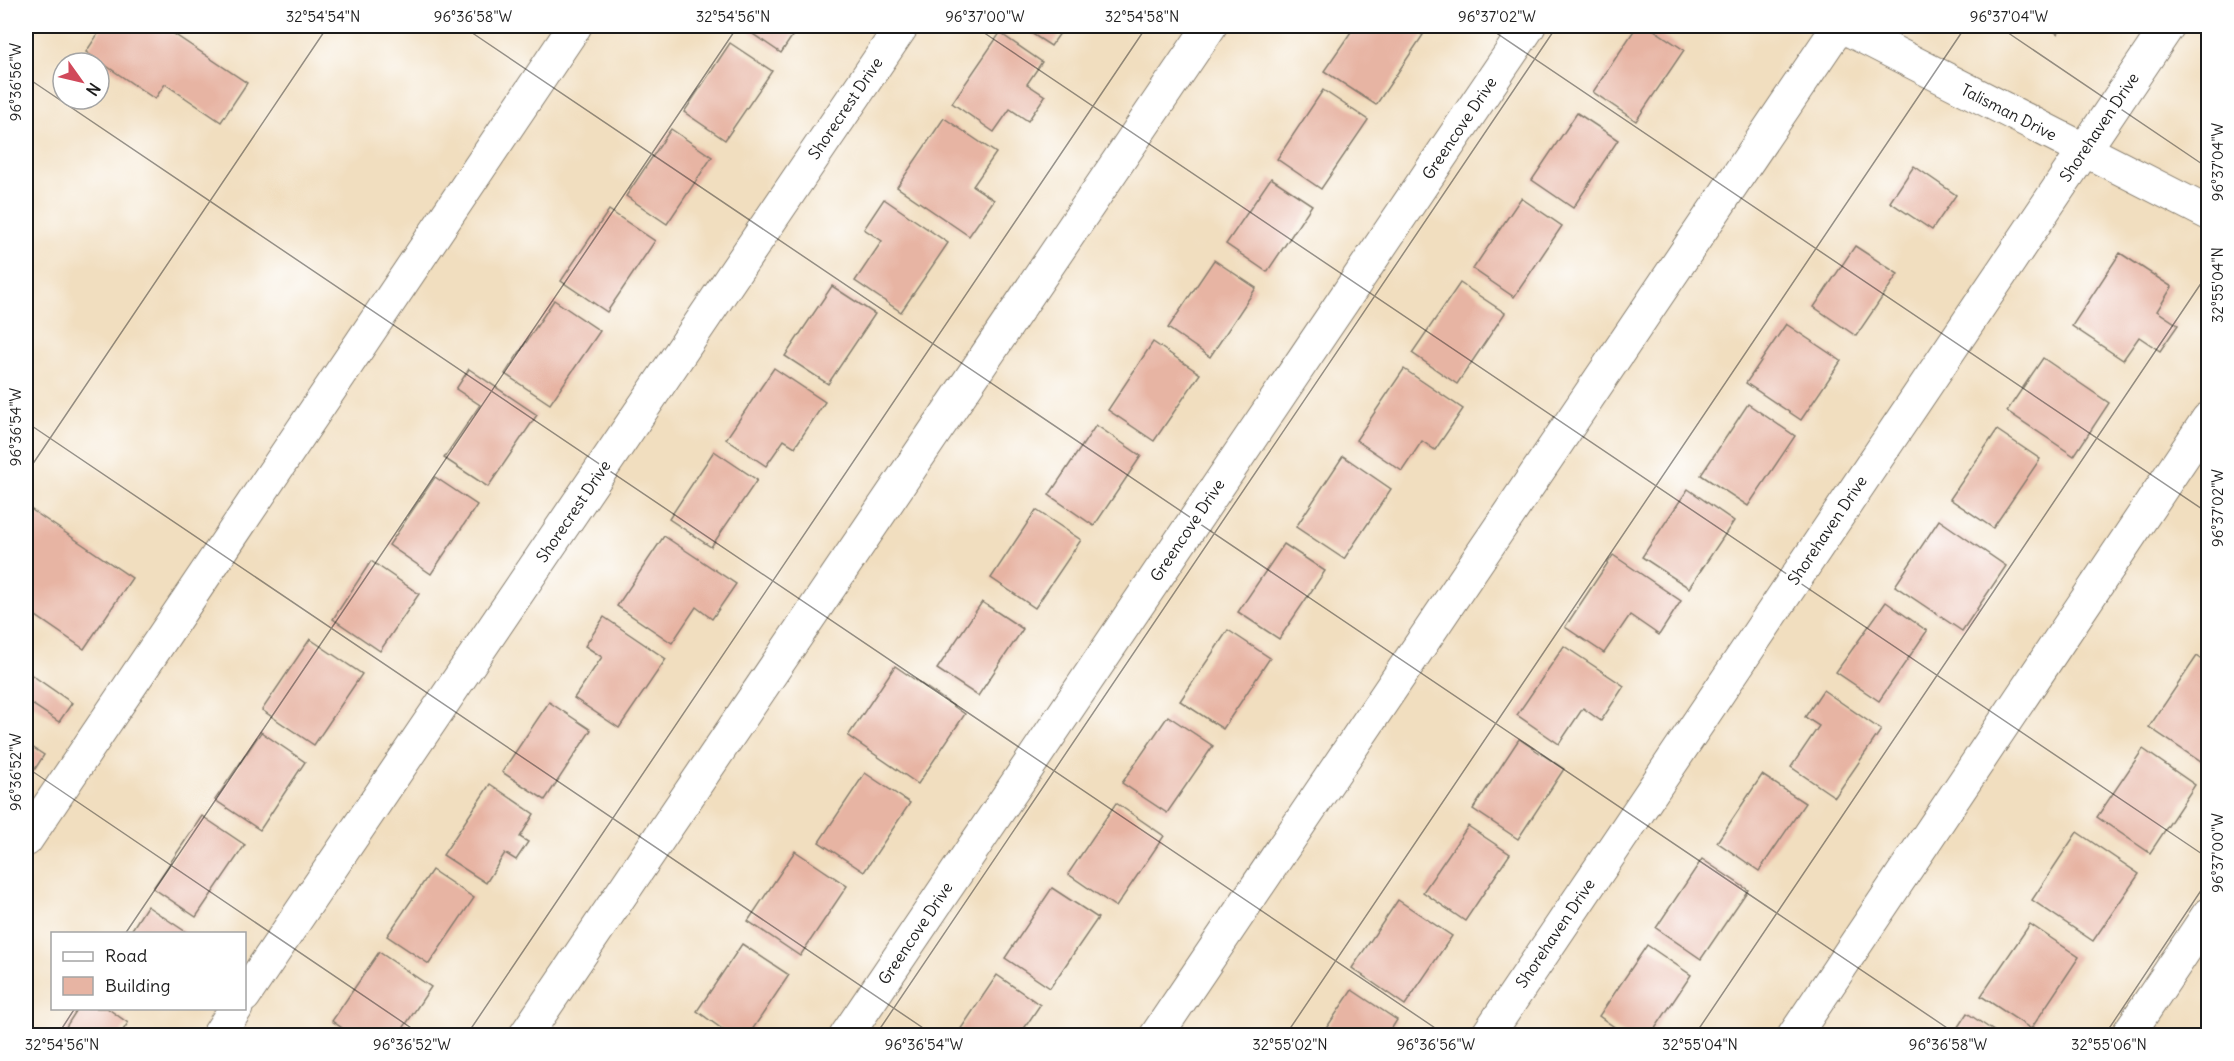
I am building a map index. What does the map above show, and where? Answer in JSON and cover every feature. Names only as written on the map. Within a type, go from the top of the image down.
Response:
[{"type":"street","points":[[26,840],[575,26]]},
{"type":"street","name":"Shorecrest Drive","points":[[246,993],[902,26]]},
{"type":"street","points":[[525,1035],[1210,26]]},
{"type":"street","name":"Greencove Drive","points":[[846,1035],[1529,26]]},
{"type":"street","points":[[1156,1035],[1840,26]]},
{"type":"street","name":"Talisman Drive","points":[[1840,26],[2208,213]]},
{"type":"street","name":"Shorehaven Drive","points":[[1487,1035],[2168,26]]},
{"type":"street","points":[[1794,1035],[2208,419]]},
{"type":"street","points":[[2127,1035],[2208,915]]},
{"type":"street","points":[[218,1035],[235,1010]]},
{"type":"building","points":[[103,26],[162,26],[247,83],[221,122],[165,84],[155,99],[111,69],[111,51],[87,51]]},
{"type":"building","points":[[741,26],[799,26],[781,53]]},
{"type":"building","points":[[1020,26],[1065,26],[1051,46]]},
{"type":"building","points":[[1355,26],[1408,26],[1423,35],[1376,105],[1324,71]]},
{"type":"building","points":[[1637,26],[1648,26],[1684,50],[1636,121],[1593,92]]},
{"type":"building","points":[[2046,26],[2063,26],[2058,34]]},
{"type":"building","points":[[1000,33],[1042,62],[1027,84],[1045,96],[1028,121],[1010,109],[994,132],[952,103]]},
{"type":"building","points":[[730,43],[772,71],[725,140],[684,112]]},
{"type":"building","points":[[1323,90],[1368,120],[1321,189],[1277,159]]},
{"type":"building","points":[[1577,113],[1618,140],[1573,208],[1532,180]]},
{"type":"building","points":[[944,118],[996,153],[973,186],[994,200],[969,236],[897,187]]},
{"type":"building","points":[[671,129],[712,157],[667,224],[626,196]]},
{"type":"building","points":[[1914,166],[1956,195],[1932,230],[1890,202]]},
{"type":"building","points":[[1271,178],[1312,205],[1267,272],[1226,244]]},
{"type":"building","points":[[1521,198],[1562,226],[1514,297],[1473,269]]},
{"type":"building","points":[[884,199],[948,243],[901,312],[855,281],[882,241],[864,229]]},
{"type":"building","points":[[609,210],[655,241],[607,312],[561,281]]},
{"type":"building","points":[[1855,246],[1898,274],[1856,336],[1814,307]]},
{"type":"building","points":[[2120,253],[2172,287],[2157,311],[2178,325],[2160,351],[2139,337],[2123,360],[2072,326]]},
{"type":"building","points":[[1214,260],[1256,288],[1210,357],[1168,328]]},
{"type":"building","points":[[1460,283],[1505,313],[1457,384],[1412,353]]},
{"type":"building","points":[[832,286],[875,314],[828,384],[785,356]]},
{"type":"building","points":[[554,300],[600,331],[550,404],[505,374]]},
{"type":"building","points":[[1786,324],[1841,361],[1801,420],[1746,383]]},
{"type":"building","points":[[1153,342],[1200,374],[1154,441],[1108,410]]},
{"type":"building","points":[[2043,358],[2109,403],[2074,456],[2007,411]]},
{"type":"building","points":[[774,368],[825,402],[795,447],[784,440],[766,466],[726,439]]},
{"type":"building","points":[[469,369],[537,415],[488,487],[444,458],[480,405],[456,389]]},
{"type":"building","points":[[1404,369],[1463,409],[1435,450],[1422,441],[1402,471],[1356,440]]},
{"type":"building","points":[[1748,404],[1795,436],[1748,506],[1701,475]]},
{"type":"building","points":[[1096,425],[1141,456],[1094,526],[1049,495]]},
{"type":"building","points":[[1997,430],[2040,459],[1993,528],[1950,499]]},
{"type":"building","points":[[714,451],[757,480],[711,547],[669,519]]},
{"type":"building","points":[[1343,456],[1391,489],[1344,559],[1296,527]]},
{"type":"building","points":[[435,477],[477,505],[431,574],[389,545]]},
{"type":"building","points":[[1688,489],[1734,521],[1689,588],[1642,557]]},
{"type":"building","points":[[26,506],[132,578],[84,649],[26,609]]},
{"type":"building","points":[[1036,510],[1081,540],[1035,608],[991,578]]},
{"type":"building","points":[[1939,520],[2006,566],[1962,631],[1895,586]]},
{"type":"building","points":[[664,536],[736,584],[712,619],[696,607],[672,643],[617,606]]},
{"type":"building","points":[[1284,544],[1325,571],[1279,639],[1238,612]]},
{"type":"building","points":[[1613,555],[1681,601],[1659,635],[1630,615],[1604,653],[1565,627]]},
{"type":"building","points":[[371,561],[419,594],[380,651],[333,619]]},
{"type":"building","points":[[982,602],[1023,629],[978,696],[937,669]]},
{"type":"building","points":[[1886,602],[1927,631],[1879,701],[1836,672]]},
{"type":"building","points":[[604,617],[666,659],[619,728],[574,698],[602,657],[585,646]]},
{"type":"building","points":[[1228,630],[1270,658],[1223,729],[1180,701]]},
{"type":"building","points":[[310,639],[362,674],[314,745],[262,710]]},
{"type":"building","points":[[1564,646],[1624,686],[1601,721],[1583,708],[1559,744],[1517,715]]},
{"type":"building","points":[[2197,656],[2208,664],[2207,766],[2149,727]]},
{"type":"building","points":[[895,666],[965,714],[918,784],[848,736]]},
{"type":"building","points":[[26,671],[72,703],[59,722],[26,700]]},
{"type":"building","points":[[1823,690],[1881,730],[1835,797],[1791,767],[1819,726],[1805,717]]},
{"type":"building","points":[[549,702],[591,730],[545,800],[502,772]]},
{"type":"building","points":[[1168,716],[1213,746],[1167,813],[1122,783]]},
{"type":"building","points":[[261,732],[305,762],[260,830],[215,800]]},
{"type":"building","points":[[1519,739],[1564,769],[1518,839],[1473,809]]},
{"type":"building","points":[[26,743],[44,755],[26,783]]},
{"type":"building","points":[[2143,749],[2195,785],[2150,853],[2097,817]]},
{"type":"building","points":[[865,773],[910,803],[864,872],[819,842]]},
{"type":"building","points":[[1762,775],[1805,803],[1759,871],[1717,842]]},
{"type":"building","points":[[490,784],[534,814],[520,837],[528,842],[516,860],[505,853],[486,883],[443,855]]},
{"type":"building","points":[[1116,803],[1164,836],[1116,907],[1068,874]]},
{"type":"building","points":[[202,816],[245,845],[196,917],[153,888]]},
{"type":"building","points":[[1468,826],[1510,854],[1465,921],[1423,892]]},
{"type":"building","points":[[2077,832],[2139,874],[2093,941],[2032,900]]},
{"type":"building","points":[[795,851],[847,886],[800,956],[748,921]]},
{"type":"building","points":[[1702,859],[1748,890],[1701,959],[1656,928]]},
{"type":"building","points":[[432,870],[474,898],[429,964],[387,936]]},
{"type":"building","points":[[1052,888],[1098,918],[1050,988],[1005,958]]},
{"type":"building","points":[[1398,900],[1452,936],[1405,1005],[1352,968]]},
{"type":"building","points":[[147,906],[186,932],[130,932]]},
{"type":"building","points":[[2030,924],[2079,957],[2031,1029],[1981,996]]},
{"type":"building","points":[[742,944],[789,975],[748,1036],[732,1036],[697,1011]]},
{"type":"building","points":[[1647,945],[1691,975],[1650,1036],[1627,1036],[1599,1016]]},
{"type":"building","points":[[379,952],[431,987],[398,1036],[354,1036],[332,1021]]},
{"type":"building","points":[[997,975],[1040,1005],[1019,1036],[956,1036]]},
{"type":"building","points":[[1352,990],[1397,1020],[1387,1036],[1321,1036]]},
{"type":"building","points":[[77,1010],[110,1010],[128,1023],[119,1036],[60,1036]]},
{"type":"building","points":[[1967,1013],[2001,1036],[1952,1036]]}]
